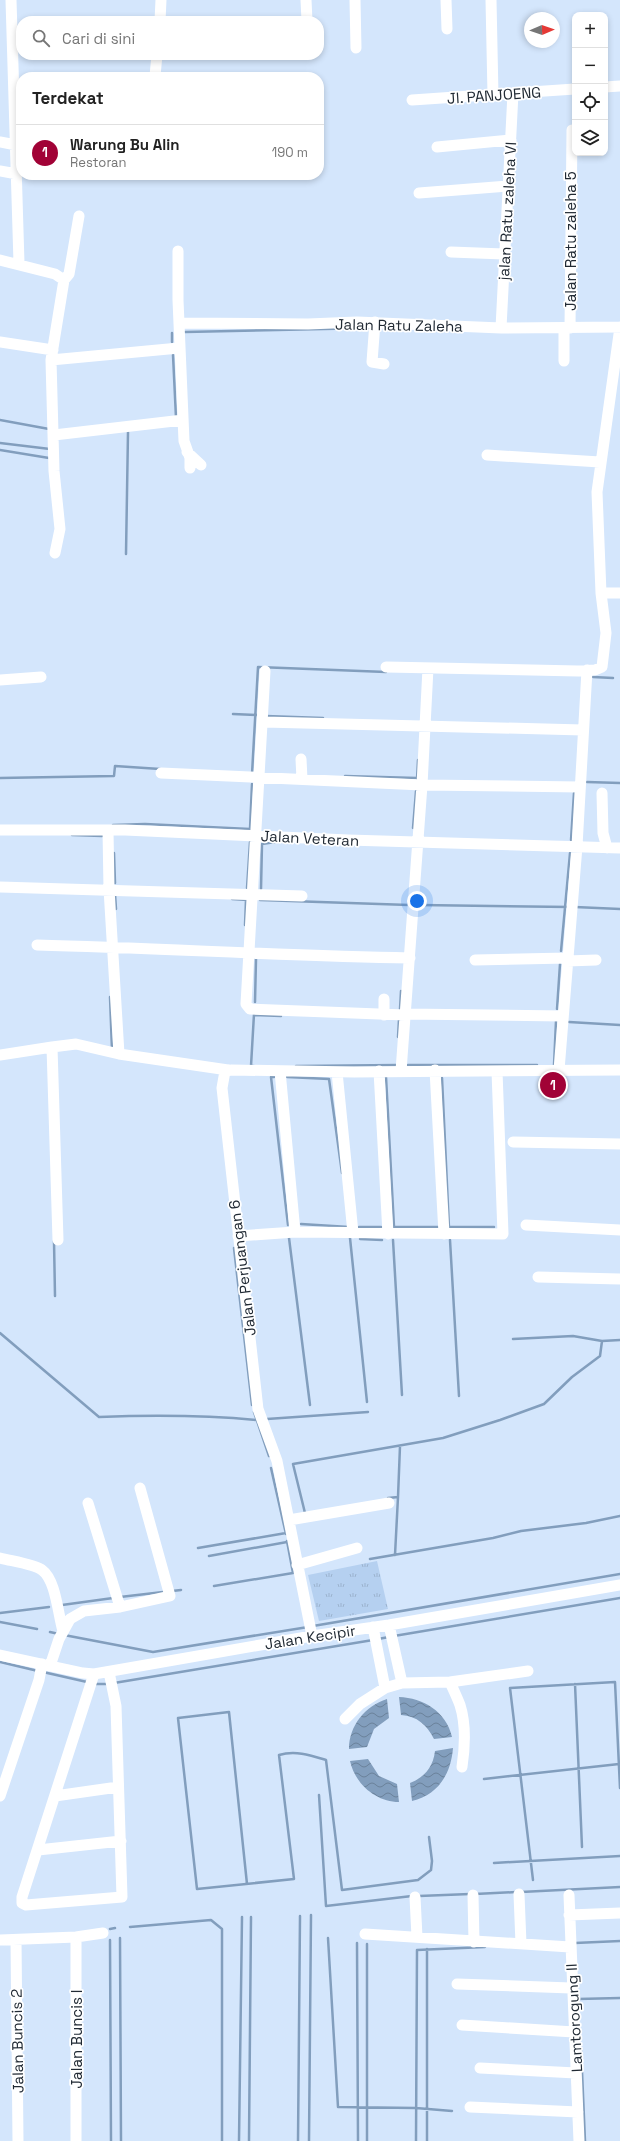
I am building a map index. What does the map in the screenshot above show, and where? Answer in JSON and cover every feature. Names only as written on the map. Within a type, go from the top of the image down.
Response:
[{"type":"street","points":[[0,142],[16,145],[11,0]]},
{"type":"street","points":[[160,16],[161,0]]},
{"type":"street","points":[[306,0],[307,16]]},
{"type":"street","points":[[355,0],[356,48]]},
{"type":"street","points":[[446,0],[447,29]]},
{"type":"street","points":[[490,0],[493,95]]},
{"type":"street","points":[[155,72],[157,60]]},
{"type":"street","points":[[608,87],[620,86]]},
{"type":"street","name":"Jl. PANJOENG","points":[[412,100],[572,89]]},
{"type":"street","name":"jalan Ratu zaleha VI","points":[[501,328],[513,93]]},
{"type":"street","name":"Jalan Ratu zaleha 5","points":[[564,361],[567,328],[572,130]]},
{"type":"street","points":[[437,147],[511,140]]},
{"type":"street","points":[[0,171],[16,174]]},
{"type":"street","points":[[17,180],[19,264]]},
{"type":"street","points":[[419,193],[508,186]]},
{"type":"street","points":[[55,552],[60,529],[55,478],[52,355],[64,280],[69,274],[79,216]]},
{"type":"street","points":[[178,251],[180,348],[184,420],[187,451],[190,458],[190,468]]},
{"type":"street","points":[[451,252],[504,254]]},
{"type":"street","points":[[0,260],[55,274],[64,280]]},
{"type":"street","points":[[375,322],[372,362],[373,364],[384,364]]},
{"type":"street","name":"Jalan Ratu Zaleha","points":[[179,323],[375,322],[501,328],[620,327]]},
{"type":"street","points":[[386,667],[600,669],[603,664],[606,633],[601,593],[597,492],[620,327]]},
{"type":"street","points":[[0,342],[66,360],[180,348]]},
{"type":"street","points":[[54,435],[184,420]]},
{"type":"street","points":[[187,451],[201,465]]},
{"type":"street","points":[[487,455],[600,462]]},
{"type":"street","points":[[601,593],[620,593]]},
{"type":"street","points":[[401,1071],[422,785],[428,668]]},
{"type":"street","points":[[559,1070],[577,846],[587,670]]},
{"type":"street","points":[[266,671],[264,722],[258,778],[254,895],[246,1004],[250,1009],[384,1015],[563,1016]]},
{"type":"street","points":[[0,680],[41,677]]},
{"type":"street","points":[[264,722],[583,730]]},
{"type":"street","points":[[301,759],[302,779]]},
{"type":"street","points":[[161,773],[422,785],[580,787]]},
{"type":"street","points":[[602,794],[603,833],[608,848]]},
{"type":"street","name":"Jalan Veteran","points":[[0,830],[108,830],[620,848]]},
{"type":"street","points":[[108,830],[109,889],[119,1054]]},
{"type":"street","points":[[0,887],[109,889],[302,896]]},
{"type":"street","points":[[37,944],[410,958]]},
{"type":"street","points":[[475,960],[596,960]]},
{"type":"street","points":[[384,999],[384,1015]]},
{"type":"street","points":[[0,1055],[76,1044],[119,1054],[226,1072],[620,1070]]},
{"type":"street","points":[[52,1047],[58,1240]]},
{"type":"street","points":[[435,1070],[444,1234]]},
{"type":"street","points":[[238,1236],[295,1232],[503,1234],[497,1070]]},
{"type":"street","points":[[280,1071],[295,1232]]},
{"type":"street","points":[[379,1071],[388,1234]]},
{"type":"street","name":"Jalan Perjuangan 6","points":[[226,1072],[222,1088],[258,1409],[277,1461],[311,1628]]},
{"type":"street","points":[[336,1072],[354,1233]]},
{"type":"street","points":[[513,1142],[620,1144]]},
{"type":"street","points":[[526,1225],[620,1230]]},
{"type":"street","points":[[538,1277],[620,1279]]},
{"type":"street","points":[[0,1796],[43,1670],[70,1619],[84,1611],[120,1607],[170,1596],[140,1488]]},
{"type":"street","points":[[88,1503],[120,1607]]},
{"type":"street","points":[[289,1520],[389,1503]]},
{"type":"street","points":[[297,1565],[356,1548]]},
{"type":"street","points":[[0,1558],[36,1567],[46,1574],[52,1586],[63,1631]]},
{"type":"street","name":"Jalan Kecipir","points":[[0,1655],[43,1670],[92,1680],[111,1679],[311,1628],[373,1627],[389,1625],[620,1585]]},
{"type":"street","points":[[389,1625],[402,1683]]},
{"type":"street","points":[[373,1627],[385,1688]]},
{"type":"street","points":[[345,1719],[360,1704],[385,1688],[402,1683],[450,1682],[528,1671]]},
{"type":"street","points":[[92,1680],[22,1897],[22,1903],[26,1906],[122,1897],[116,1706],[111,1679]]},
{"type":"street","points":[[450,1682],[460,1705],[464,1727],[465,1748],[462,1767]]},
{"type":"street","points":[[55,1796],[118,1787]]},
{"type":"street","points":[[38,1850],[121,1841]]},
{"type":"street","points":[[519,1894],[521,1944]]},
{"type":"street","points":[[473,1895],[474,1942]]},
{"type":"street","name":"Lamtorogung II","points":[[569,1895],[571,1988],[579,2141]]},
{"type":"street","points":[[415,1897],[417,1937]]},
{"type":"street","points":[[569,1915],[620,1913]]},
{"type":"street","points":[[0,1940],[76,1937],[103,1933]]},
{"type":"street","points":[[365,1934],[570,1947]]},
{"type":"street","name":"Jalan Buncis I","points":[[76,1937],[76,2141]]},
{"type":"street","name":"Jalan Buncis 2","points":[[16,1940],[18,2141]]},
{"type":"street","points":[[457,1984],[571,1988]]},
{"type":"street","points":[[462,2025],[574,2032]]},
{"type":"street","points":[[480,2068],[576,2073]]},
{"type":"street","points":[[470,2107],[578,2112]]},
{"type":"green space","points":[[377,1561],[388,1609],[319,1621],[308,1575]]},
{"type":"water","points":[[399,1697],[425,1703],[439,1713],[445,1720],[452,1737],[434,1739],[428,1729],[417,1719],[401,1715]]},
{"type":"water","points":[[387,1699],[389,1718],[374,1729],[367,1747],[349,1749],[352,1732],[360,1718],[365,1712],[379,1702]]},
{"type":"water","points":[[453,1748],[452,1757],[442,1782],[429,1794],[412,1801],[410,1783],[420,1778],[427,1771],[434,1757],[435,1751]]},
{"type":"water","points":[[368,1759],[379,1776],[397,1784],[399,1802],[382,1799],[362,1784],[350,1761]]},
{"type":"waterway","points":[[185,332],[370,328]]},
{"type":"waterway","points":[[172,333],[172,342]]},
{"type":"waterway","points":[[173,355],[176,418]]},
{"type":"waterway","points":[[0,420],[49,429]]},
{"type":"waterway","points":[[126,554],[128,432]]},
{"type":"waterway","points":[[0,443],[50,449]]},
{"type":"waterway","points":[[0,450],[49,458]]},
{"type":"waterway","points":[[252,774],[258,667],[386,672]]},
{"type":"waterway","points":[[593,677],[613,678]]},
{"type":"waterway","points":[[233,714],[257,715]]},
{"type":"waterway","points":[[266,716],[323,718]]},
{"type":"waterway","points":[[417,779],[418,760]]},
{"type":"waterway","points":[[0,778],[114,776],[115,766],[160,769]]},
{"type":"waterway","points":[[345,776],[417,778]]},
{"type":"waterway","points":[[587,782],[620,783]]},
{"type":"waterway","points":[[250,829],[252,784]]},
{"type":"waterway","points":[[413,828],[416,791]]},
{"type":"waterway","points":[[571,840],[574,793]]},
{"type":"waterway","points":[[113,825],[145,824],[250,829]]},
{"type":"waterway","points":[[72,835],[102,836]]},
{"type":"waterway","points":[[247,888],[250,842]]},
{"type":"waterway","points":[[261,889],[262,844],[275,842]]},
{"type":"waterway","points":[[114,853],[115,883]]},
{"type":"waterway","points":[[561,951],[570,853]]},
{"type":"waterway","points":[[115,894],[116,909]]},
{"type":"waterway","points":[[232,899],[247,900]]},
{"type":"waterway","points":[[245,925],[246,900]]},
{"type":"waterway","points":[[260,900],[409,905]]},
{"type":"waterway","points":[[420,905],[570,907]]},
{"type":"waterway","points":[[575,907],[620,909]]},
{"type":"waterway","points":[[255,1002],[256,959]]},
{"type":"waterway","points":[[557,1009],[560,964]]},
{"type":"waterway","points":[[400,1009],[401,991]]},
{"type":"waterway","points":[[110,997],[112,1050]]},
{"type":"waterway","points":[[253,1066],[251,1066],[254,1014]]},
{"type":"waterway","points":[[254,1015],[281,1016]]},
{"type":"waterway","points":[[398,1037],[399,1019]]},
{"type":"waterway","points":[[554,1065],[556,1021]]},
{"type":"waterway","points":[[569,1022],[620,1025]]},
{"type":"waterway","points":[[296,1066],[398,1065]]},
{"type":"waterway","points":[[408,1065],[537,1065]]},
{"type":"waterway","points":[[274,1077],[271,1077],[288,1225]]},
{"type":"waterway","points":[[287,1077],[329,1079],[342,1173]]},
{"type":"waterway","points":[[386,1077],[394,1227]]},
{"type":"waterway","points":[[442,1078],[449,1228]]},
{"type":"waterway","points":[[301,1224],[349,1227]]},
{"type":"waterway","points":[[359,1227],[381,1227]]},
{"type":"waterway","points":[[394,1227],[438,1227]]},
{"type":"waterway","points":[[449,1227],[494,1227]]},
{"type":"waterway","points":[[289,1238],[310,1405]]},
{"type":"waterway","points":[[350,1238],[367,1402]]},
{"type":"waterway","points":[[360,1239],[382,1240]]},
{"type":"waterway","points":[[393,1240],[402,1395]]},
{"type":"waterway","points":[[450,1240],[459,1396]]},
{"type":"waterway","points":[[54,1241],[55,1296]]},
{"type":"waterway","points":[[234,1248],[252,1405]]},
{"type":"waterway","points":[[0,1333],[99,1417],[178,1416],[256,1420]]},
{"type":"waterway","points":[[513,1339],[573,1336],[602,1341]]},
{"type":"waterway","points":[[305,1513],[293,1464],[443,1438],[544,1404],[572,1377],[600,1356],[602,1341],[620,1340]]},
{"type":"waterway","points":[[254,1412],[269,1456]]},
{"type":"waterway","points":[[267,1419],[368,1412]]},
{"type":"waterway","points":[[398,1497],[400,1446]]},
{"type":"waterway","points":[[271,1468],[286,1534]]},
{"type":"waterway","points":[[388,1498],[398,1497],[395,1555]]},
{"type":"waterway","points":[[370,1559],[493,1538],[521,1531],[586,1523],[620,1516]]},
{"type":"waterway","points":[[198,1548],[286,1533]]},
{"type":"waterway","points":[[214,1586],[293,1573],[287,1541]]},
{"type":"waterway","points":[[209,1556],[287,1542]]},
{"type":"waterway","points":[[313,1626],[620,1574]]},
{"type":"waterway","points":[[172,1591],[181,1590]]},
{"type":"waterway","points":[[120,1597],[163,1592]]},
{"type":"waterway","points":[[62,1605],[113,1598]]},
{"type":"waterway","points":[[394,1636],[620,1598]]},
{"type":"waterway","points":[[0,1613],[49,1607]]},
{"type":"waterway","points":[[0,1622],[37,1629]]},
{"type":"waterway","points":[[64,1635],[153,1652],[308,1627]]},
{"type":"waterway","points":[[50,1632],[59,1634]]},
{"type":"waterway","points":[[378,1639],[389,1637]]},
{"type":"waterway","points":[[114,1683],[373,1640]]},
{"type":"waterway","points":[[0,1662],[38,1671]]},
{"type":"waterway","points":[[43,1672],[87,1682]]},
{"type":"waterway","points":[[533,1880],[510,1688],[615,1682],[620,1788]]},
{"type":"waterway","points":[[94,1684],[109,1684]]},
{"type":"waterway","points":[[575,1684],[582,1847]]},
{"type":"waterway","points":[[247,1884],[229,1712],[178,1718],[197,1889],[294,1879],[279,1755],[291,1753],[302,1754],[326,1760],[342,1890],[418,1880],[431,1870],[432,1861],[429,1837]]},
{"type":"waterway","points":[[484,1779],[619,1764]]},
{"type":"waterway","points":[[319,1795],[326,1906],[412,1896]]},
{"type":"waterway","points":[[494,1863],[620,1856]]},
{"type":"waterway","points":[[521,1892],[620,1887]]},
{"type":"waterway","points":[[475,1894],[516,1892]]},
{"type":"waterway","points":[[419,1896],[470,1894]]},
{"type":"waterway","points":[[309,2141],[311,1915]]},
{"type":"waterway","points":[[298,2141],[300,1916]]},
{"type":"waterway","points":[[239,2141],[242,1917]]},
{"type":"waterway","points":[[249,2141],[251,1917]]},
{"type":"waterway","points":[[130,1927],[211,1920],[222,1929],[222,2141]]},
{"type":"waterway","points":[[110,1929],[115,1928]]},
{"type":"waterway","points":[[120,1938],[121,2141]]},
{"type":"waterway","points":[[328,1938],[338,2107],[416,2108],[452,2111]]},
{"type":"waterway","points":[[110,1940],[111,2141]]},
{"type":"waterway","points":[[575,1943],[620,1941]]},
{"type":"waterway","points":[[357,1943],[358,2141]]},
{"type":"waterway","points":[[367,1944],[367,2141]]},
{"type":"waterway","points":[[416,2141],[417,1950],[485,1947]]},
{"type":"waterway","points":[[427,1949],[427,2141]]},
{"type":"waterway","points":[[578,1999],[620,1998]]},
{"type":"waterway","points":[[581,2048],[585,2141]]},
{"type":"place","name":"Warung Bu Alin","points":[[553,1085]]}]
